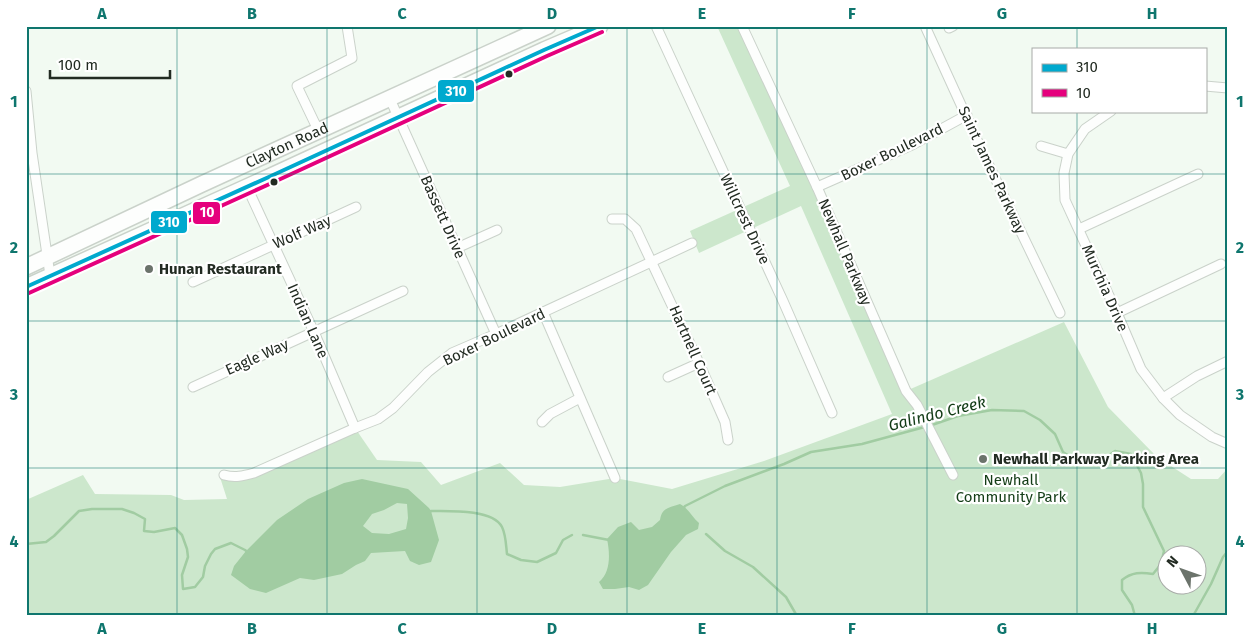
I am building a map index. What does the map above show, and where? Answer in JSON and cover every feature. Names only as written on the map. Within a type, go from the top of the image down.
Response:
[{"type":"main road","name":"Clayton Road","points":[[26,267],[202,184],[390,99],[540,36],[600,26]]},
{"type":"main road","name":"Clayton Road","points":[[26,287],[399,118],[540,36]]},
{"type":"street","points":[[319,132],[297,86],[352,58],[347,26]]},
{"type":"street","name":"Willcrest Drive","points":[[656,26],[783,300],[832,413]]},
{"type":"street","name":"Newhall Parkway","points":[[742,26],[818,187],[906,391],[916,405],[953,475]]},
{"type":"street","name":"Saint James Parkway","points":[[925,26],[983,153],[1060,313]]},
{"type":"street","points":[[1206,86],[1228,88]]},
{"type":"street","points":[[26,91],[32,153],[50,275]]},
{"type":"street","name":"Bassett Drive","points":[[390,99],[496,334]]},
{"type":"street","name":"Murchia Drive","points":[[1110,112],[1085,129],[1068,154],[1064,174],[1065,200],[1142,369],[1163,398],[1180,415],[1212,438],[1228,444]]},
{"type":"street","name":"Boxer Boulevard","points":[[818,187],[912,145],[967,115]]},
{"type":"street","points":[[1041,146],[1068,154]]},
{"type":"street","points":[[1079,229],[1198,174]]},
{"type":"street","name":"Indian Lane","points":[[246,187],[314,332],[355,428]]},
{"type":"street","name":"Wolf Way","points":[[193,282],[356,207]]},
{"type":"street","name":"Hartnell Court","points":[[612,219],[626,219],[636,229],[725,422],[728,440]]},
{"type":"street","points":[[457,248],[497,230]]},
{"type":"street","name":"Boxer Boulevard","points":[[224,475],[231,477],[254,473],[378,419],[389,412],[428,372],[452,353],[692,243]]},
{"type":"street","points":[[1117,313],[1221,264]]},
{"type":"street","name":"Eagle Way","points":[[193,386],[403,291]]},
{"type":"street","points":[[543,312],[616,478]]},
{"type":"street","points":[[1163,398],[1197,376],[1228,361]]},
{"type":"street","points":[[668,377],[699,363]]},
{"type":"street","points":[[542,422],[550,414],[580,398]]},
{"type":"green space","name":"Newhall Community Park","points":[[717,26],[742,26],[906,391],[1064,322],[1108,407],[1157,457],[1191,479],[1218,479],[1228,468],[1228,616],[26,616],[26,500],[83,475],[95,494],[171,495],[184,500],[227,499],[219,474],[240,477],[355,428],[377,460],[421,462],[441,485],[500,463],[524,485],[560,487],[615,478],[672,489],[764,461],[892,414],[801,206],[699,253],[690,231],[790,186]]},
{"type":"shaded area","points":[[362,479],[408,489],[429,508],[439,540],[431,562],[419,565],[410,561],[405,551],[371,553],[365,561],[342,574],[314,580],[300,578],[266,593],[250,589],[231,575],[234,566],[246,551],[277,520],[308,499],[344,483]],"holes":[[[397,503],[407,504],[408,518],[406,529],[389,534],[372,533],[363,526],[372,514]]]},
{"type":"shaded area","points":[[680,504],[699,523],[698,529],[686,535],[671,552],[648,585],[639,590],[629,587],[603,589],[599,582],[608,568],[609,550],[607,539],[618,527],[631,522],[639,530],[652,527],[660,520],[664,510]]},
{"type":"waterway","name":"Galindo Creek","points":[[683,509],[685,506],[725,486],[811,452],[862,444],[958,416],[992,410],[1024,411],[1040,420],[1055,434],[1063,452],[1081,464],[1098,463],[1115,451],[1131,454],[1141,473],[1143,507],[1164,551],[1161,564],[1153,574],[1137,573],[1129,575],[1122,580],[1122,590],[1132,605],[1135,616]]},
{"type":"waterway","name":"Galindo Creek","points":[[26,544],[46,542],[79,511],[122,509],[145,519],[144,531],[154,532],[175,528],[182,535],[188,557],[182,575],[183,589],[195,587],[203,577],[205,566],[215,549],[231,543],[249,553]]},
{"type":"waterway","name":"Galindo Creek","points":[[429,513],[431,511],[459,511],[490,517],[502,527],[507,554],[521,560],[537,562],[556,553],[563,540],[572,535]]},
{"type":"waterway","points":[[706,534],[725,551],[753,567],[786,597],[797,616]]},
{"type":"waterway","name":"Galindo Creek","points":[[583,535],[609,540]]},
{"type":"waterway","name":"Galindo Creek","points":[[1193,616],[1211,584],[1223,557],[1228,551]]},
{"type":"transit line","name":"310","points":[[26,287],[599,26]]},
{"type":"transit line","name":"10","points":[[29,293],[602,32]]},
{"type":"place","name":"Hunan Restaurant","points":[[149,269]]},
{"type":"place","name":"Newhall Parkway Parking Area","points":[[983,459]]}]
